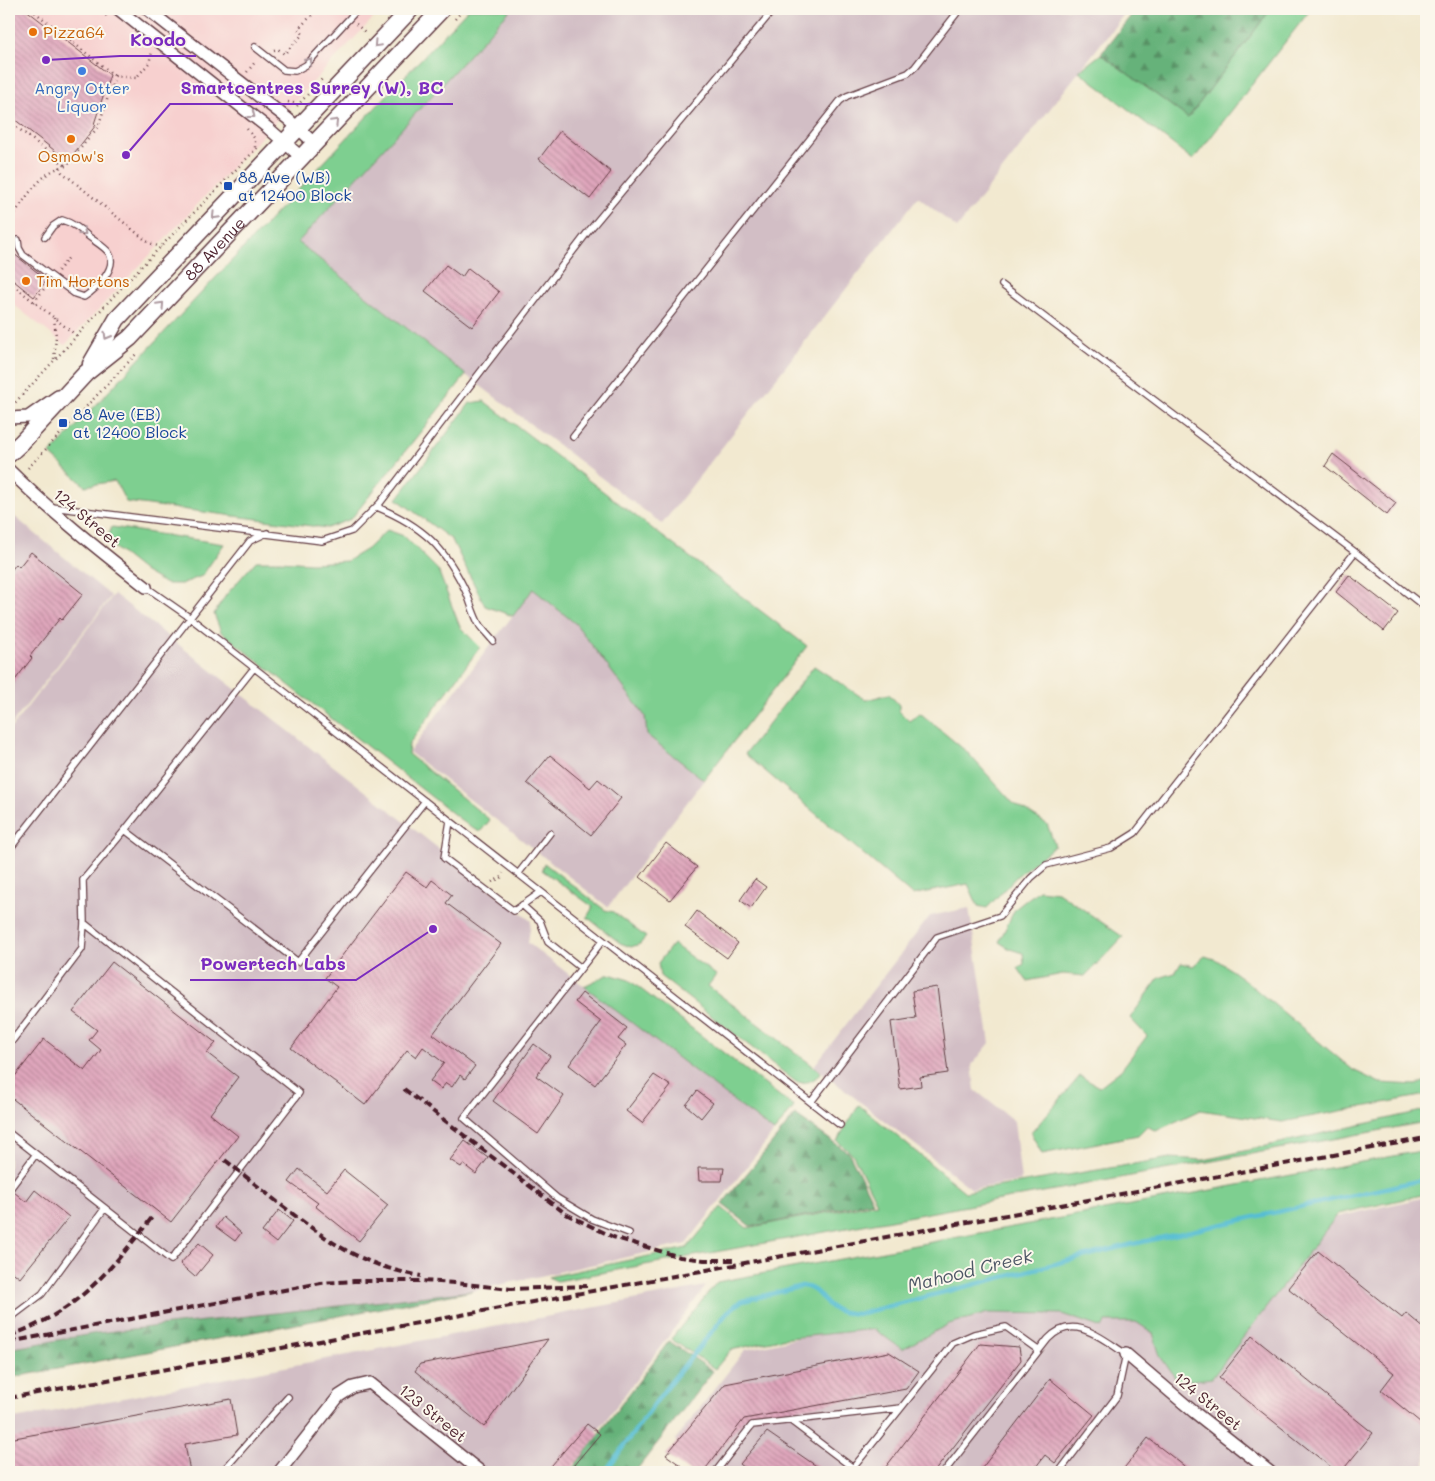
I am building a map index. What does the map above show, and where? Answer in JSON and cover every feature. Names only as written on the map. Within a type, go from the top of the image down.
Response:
[{"type":"main road","name":"88 Avenue","points":[[86,373],[117,319],[411,9]]},
{"type":"main road","name":"88 Avenue","points":[[9,454],[86,373],[130,338],[442,9]]},
{"type":"street","points":[[118,9],[285,142],[301,157]]},
{"type":"street","points":[[147,9],[298,128],[314,143]]},
{"type":"street","points":[[9,418],[28,417],[72,387]]},
{"type":"street","name":"124 Street","points":[[9,470],[48,507],[146,587]]},
{"type":"street","name":"124 Street","points":[[1126,1354],[1194,1412],[1270,1472]]},
{"type":"street","name":"123 Street","points":[[279,1472],[339,1396],[353,1387],[370,1384],[481,1472]]},
{"type":"lane","points":[[255,47],[288,72],[300,69],[358,9]]},
{"type":"lane","points":[[48,507],[322,541],[352,531],[377,507],[587,233],[774,9]]},
{"type":"lane","points":[[573,437],[840,102],[847,96],[908,73],[915,67],[960,9]]},
{"type":"lane","points":[[18,240],[19,248],[23,255],[74,294],[84,297],[92,292],[109,270],[112,261],[108,252],[71,222],[62,220],[53,226],[45,237]]},
{"type":"lane","points":[[1002,284],[1426,608]]},
{"type":"lane","points":[[377,507],[400,516],[432,540],[451,562],[480,626],[493,641]]},
{"type":"lane","points":[[9,850],[250,541],[267,533]]},
{"type":"lane","points":[[810,1102],[937,938],[1000,916],[1031,878],[1046,864],[1111,848],[1135,833],[1355,552]]},
{"type":"lane","points":[[146,587],[189,617],[840,1125]]},
{"type":"lane","points":[[9,1045],[82,948],[84,923],[83,880],[254,668]]},
{"type":"lane","points":[[125,830],[298,962],[425,801]]},
{"type":"lane","points":[[450,821],[444,858],[514,911],[541,892]]},
{"type":"lane","points":[[518,874],[550,833]]},
{"type":"lane","points":[[522,905],[540,920],[548,942],[581,968]]},
{"type":"lane","points":[[9,1133],[171,1260],[299,1093],[84,923]]},
{"type":"lane","points":[[603,940],[464,1118],[557,1198],[592,1219],[629,1234]]},
{"type":"lane","points":[[9,1190],[36,1154]]},
{"type":"lane","points":[[9,1319],[42,1294],[105,1208]]},
{"type":"lane","points":[[944,1472],[1038,1350],[1053,1333],[1059,1329],[1071,1327],[1088,1331],[1126,1354],[1117,1396],[1059,1472]]},
{"type":"lane","points":[[791,1420],[853,1468],[953,1343],[974,1334],[1006,1328],[1038,1350]]},
{"type":"lane","points":[[222,1472],[288,1397]]},
{"type":"lane","points":[[716,1472],[752,1425],[901,1408]]},
{"type":"path","points":[[31,9],[115,76],[136,78],[149,63],[152,51],[160,41]]},
{"type":"path","points":[[247,72],[256,61],[265,55],[278,49],[284,54],[303,34],[298,29],[318,9]]},
{"type":"path","points":[[9,221],[39,182],[47,174],[66,166],[98,127],[115,76]]},
{"type":"path","points":[[9,121],[66,166]]},
{"type":"path","points":[[9,408],[255,149],[262,145]]},
{"type":"path","points":[[60,167],[62,172],[149,243],[161,247]]},
{"type":"path","points":[[34,302],[50,281]]},
{"type":"path","points":[[9,282],[77,336]]},
{"type":"path","points":[[54,318],[56,336],[54,361]]},
{"type":"path","points":[[63,422],[68,426]]},
{"type":"path","points":[[482,887],[502,877],[506,864]]},
{"type":"shaded area","points":[[9,9],[382,9],[65,345],[9,301]]},
{"type":"shaded area","points":[[511,9],[1128,9],[957,228],[918,197],[662,524],[466,375],[298,242]]},
{"type":"shaded area","points":[[9,512],[111,596],[9,728]]},
{"type":"shaded area","points":[[533,589],[576,624],[645,716],[647,735],[704,780],[608,907],[409,752]]},
{"type":"shaded area","points":[[114,594],[531,921],[528,943],[774,1132],[686,1244],[472,1291],[97,1333],[9,1349],[9,731]]},
{"type":"shaded area","points":[[969,908],[990,1043],[972,1065],[975,1090],[1014,1121],[1021,1181],[972,1189],[814,1066],[930,916]]},
{"type":"shaded area","points":[[1426,1197],[1426,1472],[712,1472],[675,1440],[745,1350]]},
{"type":"shaded area","points":[[706,1286],[567,1472],[9,1472],[9,1420]]},
{"type":"green space","points":[[468,9],[511,9],[298,242],[466,375],[351,519],[327,528],[126,502],[115,481],[85,486],[50,454]]},
{"type":"green space","points":[[1136,9],[1271,9],[1188,118],[1101,54]]},
{"type":"green space","points":[[1271,9],[1311,9],[1193,160],[1079,71],[1101,54],[1188,118]]},
{"type":"green space","points":[[484,401],[807,646],[704,780],[647,735],[645,716],[576,624],[533,589],[513,616],[485,606],[452,540],[397,499],[470,403]]},
{"type":"green space","points":[[112,527],[224,544],[202,576],[181,584],[166,584],[145,572],[106,541]]},
{"type":"green space","points":[[387,530],[404,536],[438,570],[460,627],[480,647],[409,744],[408,754],[490,820],[480,832],[470,827],[221,632],[214,614],[226,595],[256,561],[312,563],[347,561],[367,549]]},
{"type":"green space","points":[[814,666],[866,700],[889,694],[899,705],[899,711],[909,721],[920,713],[967,752],[1013,803],[1047,824],[1055,846],[1017,876],[987,908],[978,906],[968,884],[912,895],[745,754]]},
{"type":"green space","points":[[544,863],[605,910],[613,912],[646,937],[640,944],[631,947],[620,943],[587,917],[593,907],[542,870]]},
{"type":"green space","points":[[1039,890],[1058,892],[1123,937],[1085,976],[1063,974],[1027,981],[1018,968],[1024,964],[1023,953],[1010,949],[999,942],[1015,909]]},
{"type":"green space","points":[[673,944],[716,975],[708,986],[821,1072],[819,1075],[810,1081],[796,1082],[660,976],[658,963]]},
{"type":"green space","points":[[1205,956],[1217,960],[1242,978],[1353,1070],[1380,1083],[1416,1085],[1426,1081],[1426,1095],[1282,1122],[1200,1110],[1156,1131],[1147,1126],[1138,1135],[1042,1154],[1031,1133],[1080,1076],[1099,1087],[1121,1070],[1147,1036],[1130,1018],[1159,978],[1175,973],[1181,963],[1193,966]]},
{"type":"green space","points":[[609,974],[629,980],[794,1107],[774,1132],[584,986]]},
{"type":"green space","points":[[859,1105],[965,1192],[1170,1158],[1204,1160],[1426,1110],[1426,1122],[557,1281],[548,1277],[687,1248],[721,1207],[747,1228],[877,1203],[853,1155],[837,1141]]},
{"type":"green space","points":[[795,1115],[849,1153],[873,1202],[750,1226],[722,1204]]},
{"type":"green space","points":[[1426,1150],[1426,1194],[1338,1214],[1212,1378],[1178,1382],[1160,1356],[1153,1333],[1136,1322],[1106,1322],[1102,1328],[1062,1314],[988,1313],[949,1324],[902,1349],[874,1329],[780,1339],[731,1350],[715,1369],[671,1339],[717,1282]]},
{"type":"green space","points":[[472,1291],[9,1378],[9,1349],[97,1333]]},
{"type":"green space","points":[[669,1341],[713,1371],[635,1472],[570,1472]]},
{"type":"building","points":[[9,9],[25,9],[110,75],[94,124],[96,125],[68,161],[9,115]]},
{"type":"building","points":[[560,131],[611,172],[590,199],[539,159]]},
{"type":"building","points":[[9,250],[47,280],[34,297],[9,277]]},
{"type":"building","points":[[446,265],[462,277],[468,268],[499,292],[472,327],[425,291]]},
{"type":"building","points":[[1333,454],[1396,503],[1387,515],[1325,466]]},
{"type":"building","points":[[31,552],[83,594],[62,620],[60,618],[30,656],[32,658],[9,688],[9,573],[16,564],[19,567]]},
{"type":"building","points":[[1349,575],[1398,613],[1384,631],[1336,592]]},
{"type":"building","points":[[550,755],[590,788],[598,779],[621,798],[591,835],[527,783]]},
{"type":"building","points":[[666,843],[697,867],[670,900],[640,877]]},
{"type":"building","points":[[406,872],[427,887],[432,880],[452,895],[446,903],[501,944],[433,1034],[475,1066],[465,1079],[460,1075],[452,1087],[446,1083],[441,1089],[430,1081],[444,1063],[423,1047],[416,1057],[407,1050],[365,1105],[291,1048],[337,987],[325,978]]},
{"type":"building","points":[[755,879],[766,887],[751,908],[740,900]]},
{"type":"building","points":[[697,911],[738,943],[727,958],[685,927]]},
{"type":"building","points":[[112,962],[216,1043],[207,1053],[238,1077],[210,1114],[238,1136],[171,1222],[9,1096],[9,1084],[44,1039],[85,1071],[101,1050],[89,1040],[97,1030],[73,1012]]},
{"type":"building","points":[[937,987],[948,1073],[920,1077],[921,1086],[900,1089],[891,1022],[916,1018],[912,991]]},
{"type":"building","points":[[582,993],[627,1028],[618,1039],[626,1045],[595,1085],[569,1065],[601,1022],[575,1002]]},
{"type":"building","points":[[534,1044],[550,1056],[536,1076],[564,1096],[538,1134],[493,1101]]},
{"type":"building","points":[[654,1075],[671,1086],[642,1123],[626,1111]]},
{"type":"building","points":[[697,1091],[713,1103],[701,1118],[686,1105]]},
{"type":"building","points":[[465,1141],[488,1158],[476,1174],[463,1164],[461,1167],[450,1160]]},
{"type":"building","points":[[698,1168],[724,1168],[722,1181],[699,1181]]},
{"type":"building","points":[[299,1169],[327,1191],[344,1170],[388,1205],[359,1241],[315,1206],[318,1203],[289,1182]]},
{"type":"building","points":[[35,1190],[69,1217],[20,1278],[9,1269],[9,1199],[14,1192],[26,1202]]},
{"type":"building","points":[[279,1210],[293,1221],[276,1243],[262,1232]]},
{"type":"building","points":[[223,1217],[241,1233],[235,1241],[216,1227]]},
{"type":"building","points":[[199,1243],[213,1255],[195,1277],[180,1264]]},
{"type":"building","points":[[1318,1251],[1402,1318],[1406,1313],[1426,1330],[1426,1427],[1381,1390],[1394,1373],[1288,1288]]},
{"type":"building","points":[[1252,1336],[1373,1433],[1341,1472],[1337,1472],[1219,1378]]},
{"type":"building","points":[[548,1339],[484,1427],[415,1371],[420,1364]]},
{"type":"building","points":[[980,1344],[1019,1347],[1021,1360],[934,1472],[882,1472]]},
{"type":"building","points":[[889,1352],[919,1371],[906,1389],[744,1419],[703,1472],[690,1472],[666,1455],[725,1384]]},
{"type":"building","points":[[1050,1379],[1094,1415],[1055,1463],[1045,1455],[1032,1472],[979,1472]]},
{"type":"building","points":[[231,1399],[237,1435],[185,1444],[190,1472],[9,1472],[9,1439]]},
{"type":"building","points":[[587,1424],[600,1434],[568,1472],[546,1472]]},
{"type":"building","points":[[767,1432],[825,1472],[750,1472],[740,1464]]},
{"type":"building","points":[[1148,1438],[1192,1472],[1121,1472]]},
{"type":"waterway","name":"Mahood Creek","points":[[605,1472],[666,1388],[727,1313],[743,1301],[802,1286],[815,1291],[834,1309],[858,1314],[1133,1244],[1426,1179]]},
{"type":"railway","points":[[404,1089],[566,1214],[613,1237],[680,1257],[704,1260],[733,1260]]},
{"type":"railway","points":[[9,1398],[1426,1138]]},
{"type":"railway","points":[[225,1160],[297,1217],[342,1248],[380,1265],[421,1276]]},
{"type":"railway","points":[[9,1336],[42,1322],[78,1298],[106,1273],[154,1215]]},
{"type":"railway","points":[[9,1342],[321,1283],[421,1281],[511,1289],[588,1286]]},
{"type":"place","name":"Pizza64","points":[[33,32]]},
{"type":"place","name":"Koodo","points":[[46,60]]},
{"type":"place","name":"Angry Otter Liquor","points":[[82,71]]},
{"type":"place","name":"Osmow's","points":[[71,139]]},
{"type":"place","name":"Smartcentres Surrey (W), BC","points":[[126,155]]},
{"type":"place","name":"88 Ave (WB) at 12400 Block","points":[[228,186]]},
{"type":"place","name":"Tim Hortons","points":[[26,281]]},
{"type":"place","name":"88 Ave (EB) at 12400 Block","points":[[63,423]]},
{"type":"place","name":"Powertech Labs","points":[[433,929]]}]
